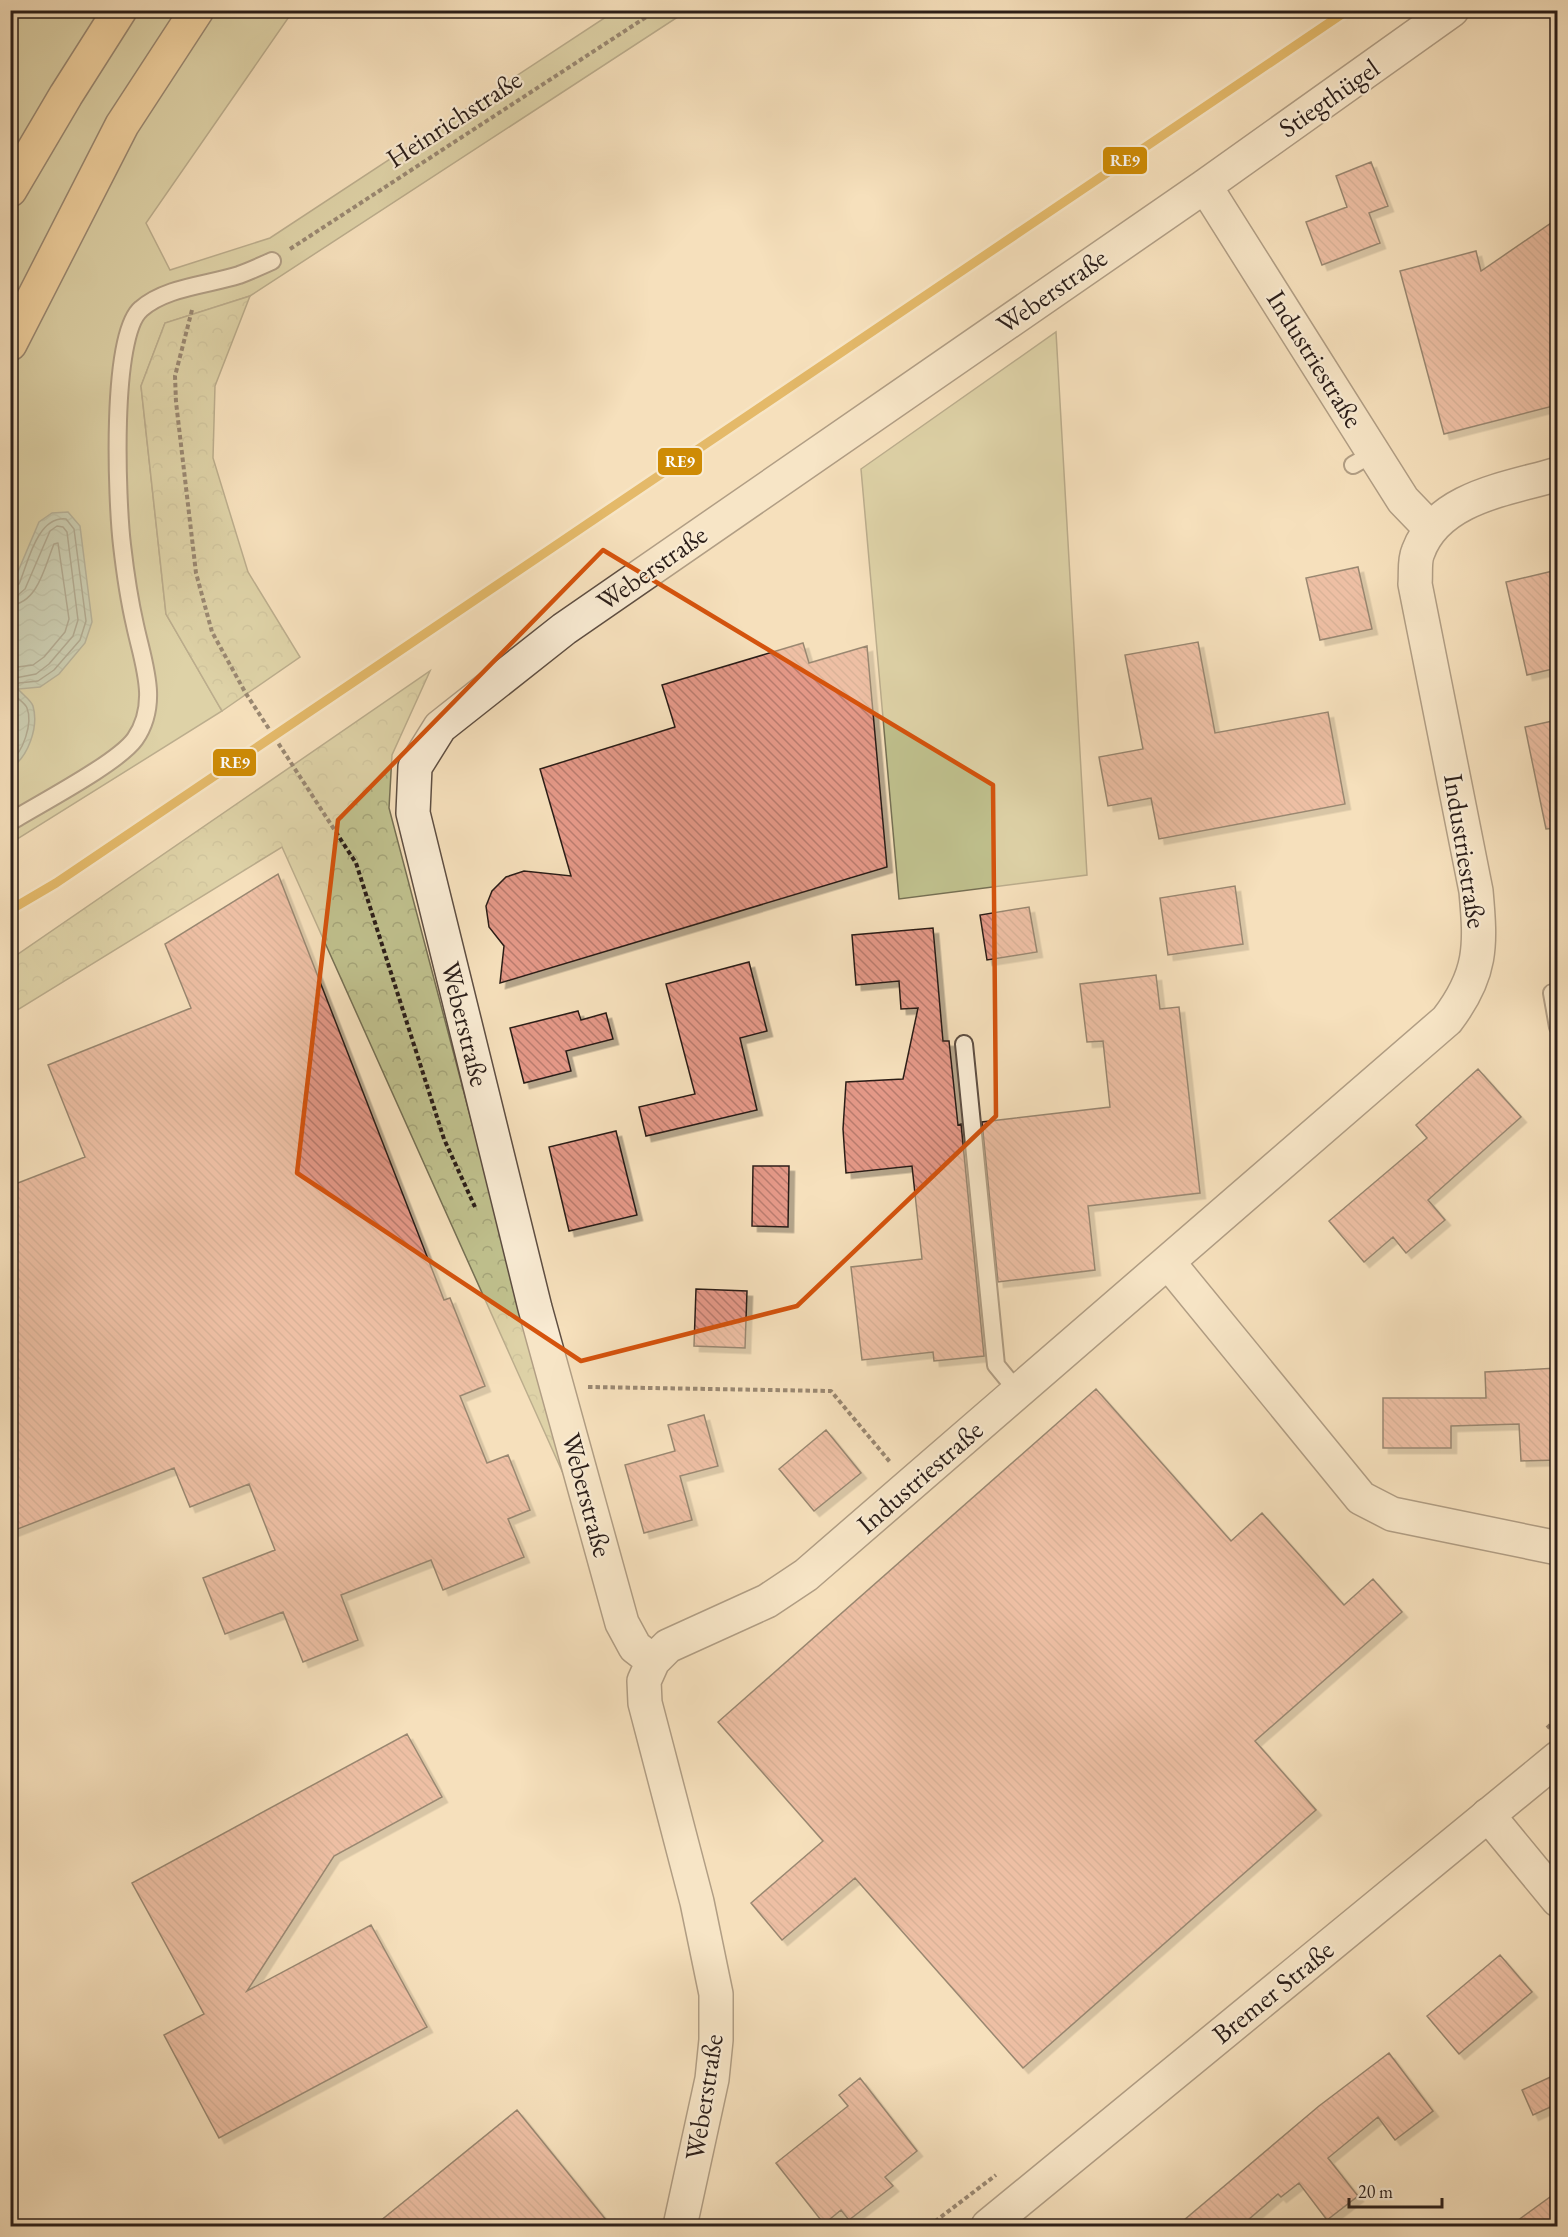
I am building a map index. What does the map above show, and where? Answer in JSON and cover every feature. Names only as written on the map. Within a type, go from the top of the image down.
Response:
[{"type":"highway","points":[[10,190],[120,10]]},
{"type":"highway","points":[[10,344],[122,125],[197,10]]},
{"type":"street","name":"Stiegthügel","points":[[1205,186],[1452,10]]},
{"type":"street","name":"Industriestraße","points":[[1205,186],[1364,459],[1430,528]]},
{"type":"street","name":"Weberstraße","points":[[680,2226],[712,2079],[716,2040],[716,1994],[697,1902],[645,1703],[644,1681],[652,1661],[635,1647],[622,1623],[535,1308],[413,813],[415,766],[440,728],[564,629],[1205,186]]},
{"type":"street","name":"Industriestraße","points":[[652,1661],[668,1646],[777,1594],[806,1575],[1447,1020],[1465,996],[1476,969],[1480,935],[1476,891],[1415,584],[1417,554],[1430,528],[1449,510],[1484,496],[1557,474]]},
{"type":"street","points":[[1168,1262],[1361,1498],[1392,1514],[1557,1548]]},
{"type":"street","name":"Bremer Straße","points":[[988,2226],[1557,1758]]},
{"type":"street","points":[[1488,1815],[1557,1900]]},
{"type":"lane","points":[[10,822],[115,756],[135,739],[148,711],[149,684],[135,660],[121,543],[118,466],[122,354],[128,328],[139,310],[156,298],[240,274],[272,261]]},
{"type":"lane","points":[[1552,993],[1557,1027]]},
{"type":"lane","points":[[964,1044],[996,1365],[1018,1392]]},
{"type":"path","name":"Heinrichstraße","points":[[272,261],[657,10]]},
{"type":"path","points":[[198,286],[175,376],[196,573],[212,632],[245,692],[356,863],[444,1139],[477,1213]]},
{"type":"path","points":[[558,1386],[831,1391],[910,1487]]},
{"type":"highlighted area","points":[[603,550],[993,785],[996,1116],[797,1306],[581,1361],[297,1173],[338,820]]},
{"type":"green space","points":[[11,11],[293,11],[146,223],[170,270],[270,238],[615,11],[687,11],[250,296],[165,323],[141,386],[166,614],[222,711],[11,843]]},
{"type":"green space","points":[[250,296],[215,386],[213,458],[248,572],[300,657],[222,711],[166,614],[141,386],[165,323]]},
{"type":"green space","points":[[1056,332],[1087,875],[899,899],[861,469]]},
{"type":"green space","points":[[430,671],[392,755],[389,808],[566,1480],[282,847],[11,1014],[11,959]]},
{"type":"water","points":[[68,512],[80,526],[92,622],[85,643],[59,674],[40,687],[18,689],[33,706],[34,723],[27,749],[11,768],[11,588],[39,522],[52,513]]},
{"type":"building","points":[[1371,162],[1388,206],[1369,213],[1380,243],[1322,265],[1306,222],[1347,207],[1336,176]]},
{"type":"building","points":[[1557,219],[1557,405],[1444,434],[1400,271],[1476,251],[1481,271]]},
{"type":"building","points":[[1358,567],[1372,629],[1320,640],[1306,578]]},
{"type":"building","points":[[1557,570],[1557,668],[1527,675],[1506,582]]},
{"type":"building","points":[[1198,642],[1215,733],[1328,712],[1345,804],[1159,839],[1151,798],[1108,806],[1099,757],[1143,749],[1125,655]]},
{"type":"building","points":[[803,643],[809,663],[867,646],[887,867],[500,983],[504,946],[489,927],[486,906],[492,891],[506,877],[524,871],[571,876],[540,769],[675,727],[662,685]]},
{"type":"building","points":[[1557,720],[1557,828],[1546,829],[1525,727]]},
{"type":"building","points":[[278,874],[444,1300],[450,1298],[485,1386],[460,1396],[487,1463],[508,1455],[530,1510],[508,1519],[524,1557],[443,1590],[431,1560],[341,1595],[358,1640],[303,1662],[283,1612],[225,1634],[203,1578],[275,1550],[249,1484],[190,1507],[174,1468],[10,1532],[10,1186],[85,1157],[48,1065],[191,1008],[165,944]]},
{"type":"building","points":[[1235,886],[1243,944],[1168,955],[1160,898]]},
{"type":"building","points":[[1029,907],[1037,952],[987,960],[980,915]]},
{"type":"building","points":[[933,928],[943,1041],[949,1041],[958,1125],[961,1124],[984,1356],[934,1361],[933,1352],[862,1360],[851,1267],[922,1259],[912,1166],[846,1173],[843,1129],[846,1082],[903,1079],[918,1008],[901,1009],[899,981],[856,985],[852,935]]},
{"type":"building","points":[[749,962],[767,1031],[740,1038],[757,1110],[646,1136],[639,1107],[695,1094],[666,984]]},
{"type":"building","points":[[1156,975],[1160,1009],[1179,1007],[1200,1193],[1088,1206],[1095,1270],[998,1282],[982,1122],[1110,1107],[1103,1041],[1087,1042],[1080,984]]},
{"type":"building","points":[[578,1011],[581,1020],[606,1013],[613,1039],[566,1051],[571,1071],[524,1083],[510,1028]]},
{"type":"building","points":[[1478,1069],[1521,1117],[1428,1200],[1445,1220],[1406,1253],[1393,1237],[1364,1262],[1329,1221],[1427,1138],[1416,1125]]},
{"type":"building","points":[[616,1131],[637,1215],[569,1231],[549,1147]]},
{"type":"building","points":[[753,1166],[789,1166],[788,1227],[752,1226]]},
{"type":"building","points":[[696,1289],[747,1291],[745,1348],[694,1346]]},
{"type":"building","points":[[1557,1368],[1557,1460],[1521,1461],[1519,1424],[1451,1426],[1451,1448],[1383,1448],[1383,1398],[1486,1398],[1485,1372]]},
{"type":"building","points":[[1096,1389],[1231,1541],[1262,1513],[1344,1605],[1373,1579],[1402,1612],[1255,1741],[1316,1810],[1023,2068],[855,1878],[782,1940],[751,1903],[823,1841],[718,1722]]},
{"type":"building","points":[[704,1415],[718,1466],[680,1476],[692,1520],[644,1533],[625,1465],[675,1451],[668,1425]]},
{"type":"building","points":[[826,1430],[861,1473],[814,1511],[779,1469]]},
{"type":"building","points":[[407,1734],[442,1797],[334,1856],[247,1991],[371,1925],[427,2027],[219,2138],[164,2035],[204,2014],[132,1883]]},
{"type":"building","points":[[1500,1955],[1532,1992],[1459,2054],[1427,2016]]},
{"type":"building","points":[[1389,2053],[1433,2111],[1395,2140],[1378,2117],[1328,2158],[1358,2196],[1327,2220],[1299,2183],[1281,2197],[1278,2194],[1241,2226],[1177,2226],[1319,2106]]},
{"type":"building","points":[[1557,2074],[1557,2104],[1533,2115],[1522,2090]]},
{"type":"building","points":[[860,2078],[917,2151],[885,2177],[893,2186],[849,2220],[841,2210],[824,2224],[776,2163],[848,2106],[839,2095]]},
{"type":"building","points":[[517,2110],[611,2226],[374,2226]]},
{"type":"building","points":[[1557,2192],[1557,2226],[1510,2226]]},
{"type":"transit line","name":"RE9","points":[[10,910],[56,883],[1348,10]]}]
